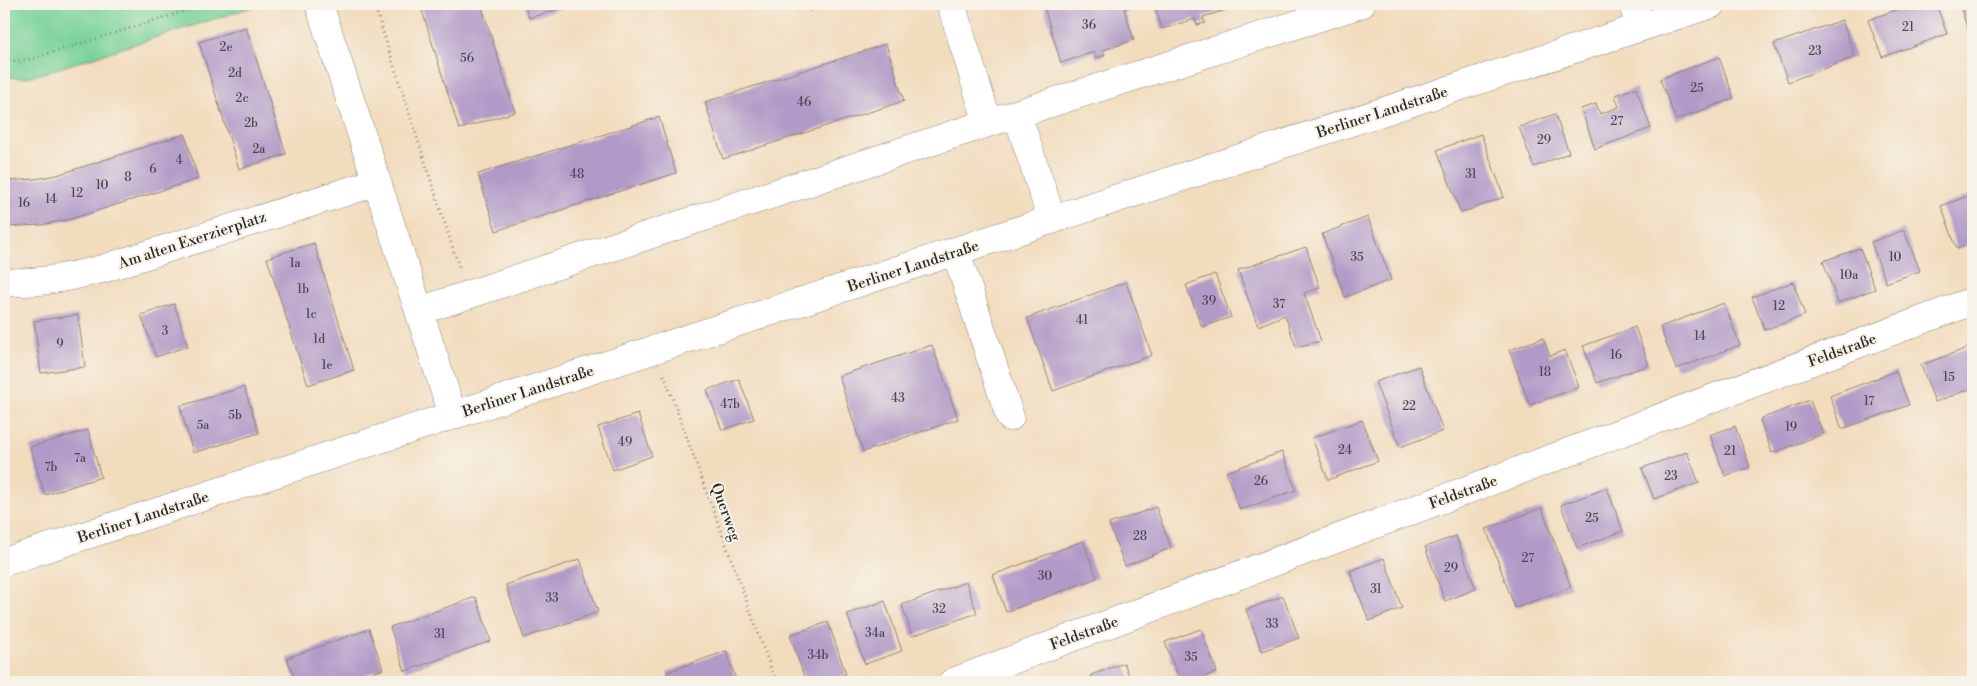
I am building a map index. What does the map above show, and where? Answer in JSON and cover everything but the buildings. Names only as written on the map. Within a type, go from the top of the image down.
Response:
[{"type":"street","points":[[319,4],[453,416]]},
{"type":"street","points":[[951,4],[988,123]]},
{"type":"street","points":[[419,311],[988,123],[1360,4]]},
{"type":"street","name":"Berliner Landstraße","points":[[4,562],[1052,220],[1637,15],[1712,4]]},
{"type":"street","points":[[1017,114],[1052,220]]},
{"type":"street","name":"Am alten Exerzierplatz","points":[[4,282],[43,281],[102,269],[377,182]]},
{"type":"street","points":[[956,252],[1010,417]]},
{"type":"street","name":"Feldstraße","points":[[953,682],[1973,301]]},
{"type":"path","points":[[4,60],[20,61],[35,58],[207,4]]},
{"type":"path","points":[[374,4],[468,295]]},
{"type":"path","name":"Querweg","points":[[654,349],[776,682]]},
{"type":"green space","points":[[4,4],[262,4],[23,78],[4,77]]}]
